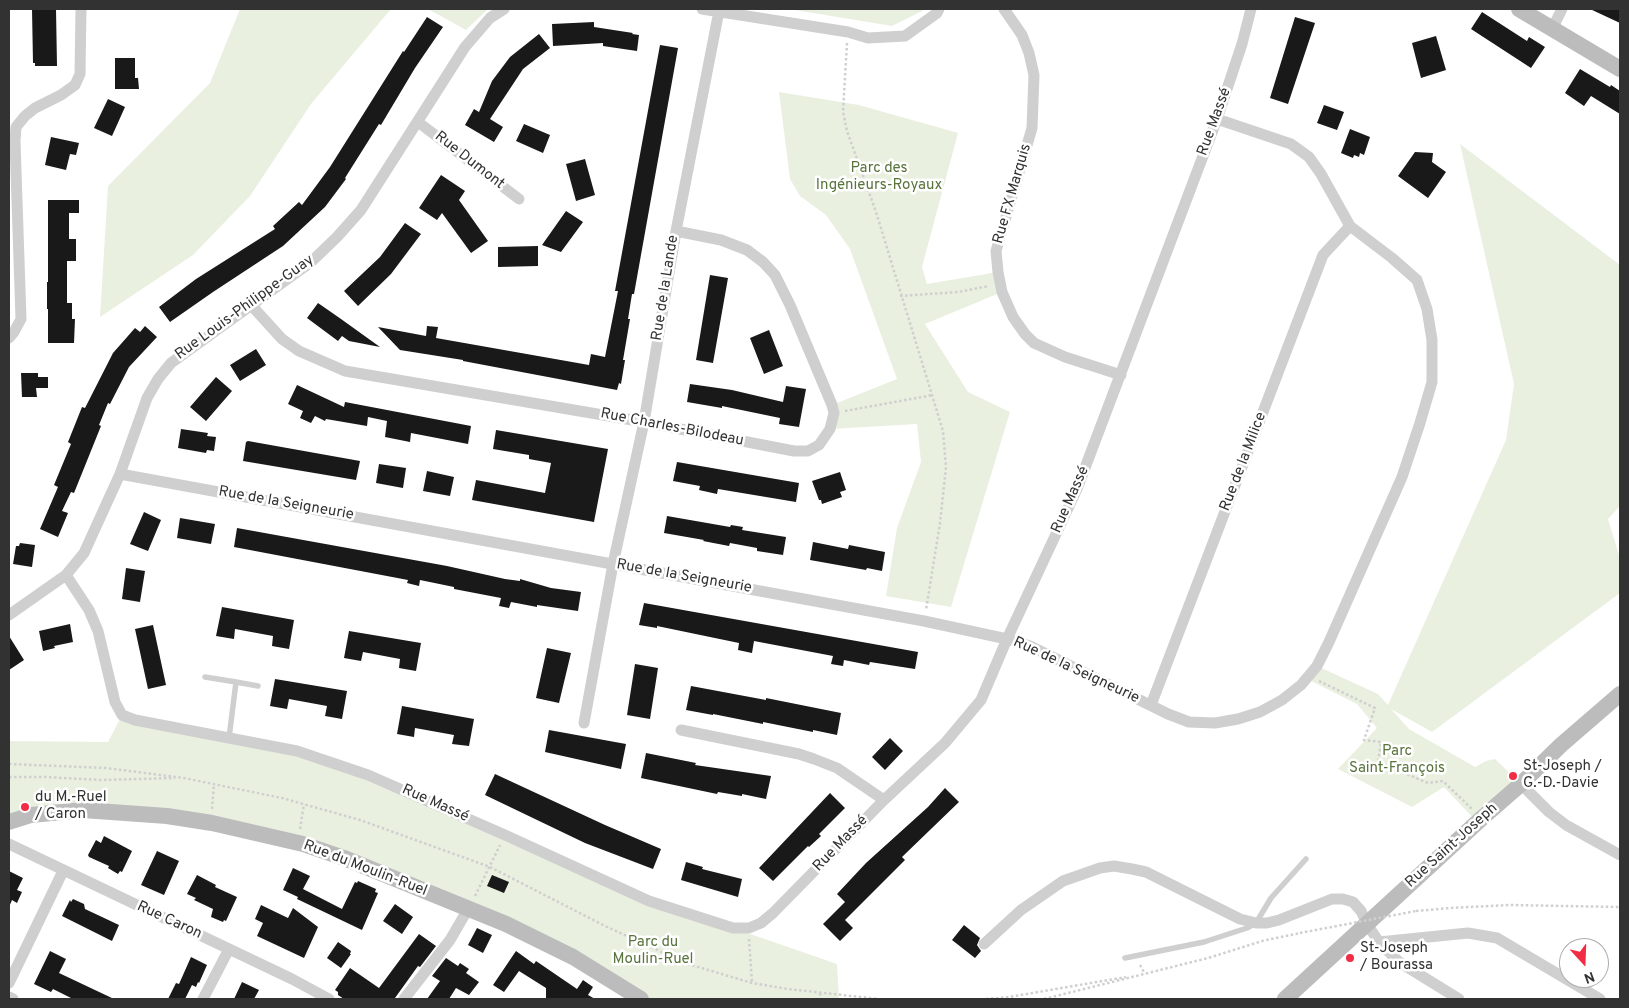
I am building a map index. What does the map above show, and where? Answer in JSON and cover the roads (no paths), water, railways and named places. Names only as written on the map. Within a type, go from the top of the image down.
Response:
[{"type":"street","points":[[9,338],[21,318],[16,127],[35,108],[61,95],[75,85],[80,74],[81,9]]},
{"type":"street","name":"Rue Louis-Philippe-Guay","points":[[9,615],[66,575],[84,553],[120,474],[147,398],[158,379],[171,363],[312,262],[337,237],[361,210],[465,47],[490,18],[504,9]]},
{"type":"street","points":[[702,9],[848,32],[868,38],[905,36],[937,13],[939,9]]},
{"type":"street","name":"Rue FX Marquis","points":[[1004,9],[1022,35],[1029,53],[1034,75],[1032,128],[996,251],[1000,284],[1013,317],[1034,343],[1064,357],[1121,375]]},
{"type":"street","name":"Rue Massé","points":[[66,575],[89,610],[98,631],[115,702],[122,714],[135,720],[297,751],[368,775],[649,901],[718,925],[733,928],[749,928],[761,923],[774,913],[884,800],[945,743],[981,700],[1007,639],[1077,489],[1217,119],[1242,44],[1251,9]]},
{"type":"street","points":[[1519,9],[1620,68]]},
{"type":"street","points":[[1552,29],[1562,9]]},
{"type":"street","name":"Rue de la Lande","points":[[584,723],[613,564],[644,422],[676,231],[719,12]]},
{"type":"street","name":"Rue de la Seigneurie","points":[[120,474],[924,621],[1007,639],[1030,646],[1189,722],[1215,723],[1238,719],[1260,712],[1282,700],[1301,686],[1317,666],[1329,642],[1402,477],[1432,382],[1432,340],[1427,308],[1417,280],[1350,226],[1322,174],[1310,157],[1290,144],[1217,119]]},
{"type":"street","name":"Rue Dumont","points":[[418,122],[519,199]]},
{"type":"street","name":"Rue de la Milice","points":[[1151,705],[1323,256],[1350,226]]},
{"type":"street","name":"Rue Charles-Bilodeau","points":[[252,306],[282,339],[299,351],[345,371],[644,422],[794,451],[808,451],[819,445],[830,429],[834,413],[829,396],[775,275],[763,262],[747,250],[721,240],[676,231]]},
{"type":"street","name":"Rue Saint-Joseph","points":[[1285,999],[1521,784],[1561,745],[1620,694]]},
{"type":"street","points":[[681,730],[799,754],[814,759],[837,768],[884,800]]},
{"type":"street","points":[[1521,784],[1549,812],[1566,825],[1620,855]]},
{"type":"street","name":"Rue du Moulin-Ruel","points":[[9,822],[31,815],[83,810],[167,816],[212,823],[297,842],[344,858],[506,924],[572,958],[641,999]]},
{"type":"street","name":"Rue Caron","points":[[9,844],[292,979],[329,999]]},
{"type":"street","points":[[984,944],[1021,910],[1044,892],[1063,881],[1100,868],[1114,866],[1132,868],[1146,872],[1240,919],[1256,923],[1279,920],[1332,899],[1344,899],[1353,902],[1361,911],[1379,942],[1399,962],[1459,999]]},
{"type":"street","points":[[9,983],[63,871]]},
{"type":"street","points":[[404,999],[450,940],[468,910]]},
{"type":"street","points":[[1379,942],[1468,933],[1497,938],[1600,999]]},
{"type":"street","points":[[203,999],[228,949]]},
{"type":"street","points":[[9,998],[13,999]]},
{"type":"lane","points":[[205,677],[258,686]]},
{"type":"lane","points":[[229,738],[236,682]]},
{"type":"lane","points":[[1125,958],[1204,942],[1237,932],[1256,923],[1271,898],[1306,859]]},
{"type":"place","name":"St-Joseph / G.-D.-Davie","points":[[1513,776]]},
{"type":"place","name":"du M.-Ruel / Caron","points":[[25,807]]},
{"type":"place","name":"St-Joseph / Bourassa","points":[[1350,958]]},
{"type":"park label","name":"Parc des Ingénieurs-Royaux","points":[[879,178]]},
{"type":"park label","name":"Parc Saint-François","points":[[1397,760]]},
{"type":"park label","name":"Parc du Moulin-Ruel","points":[[653,952]]}]
